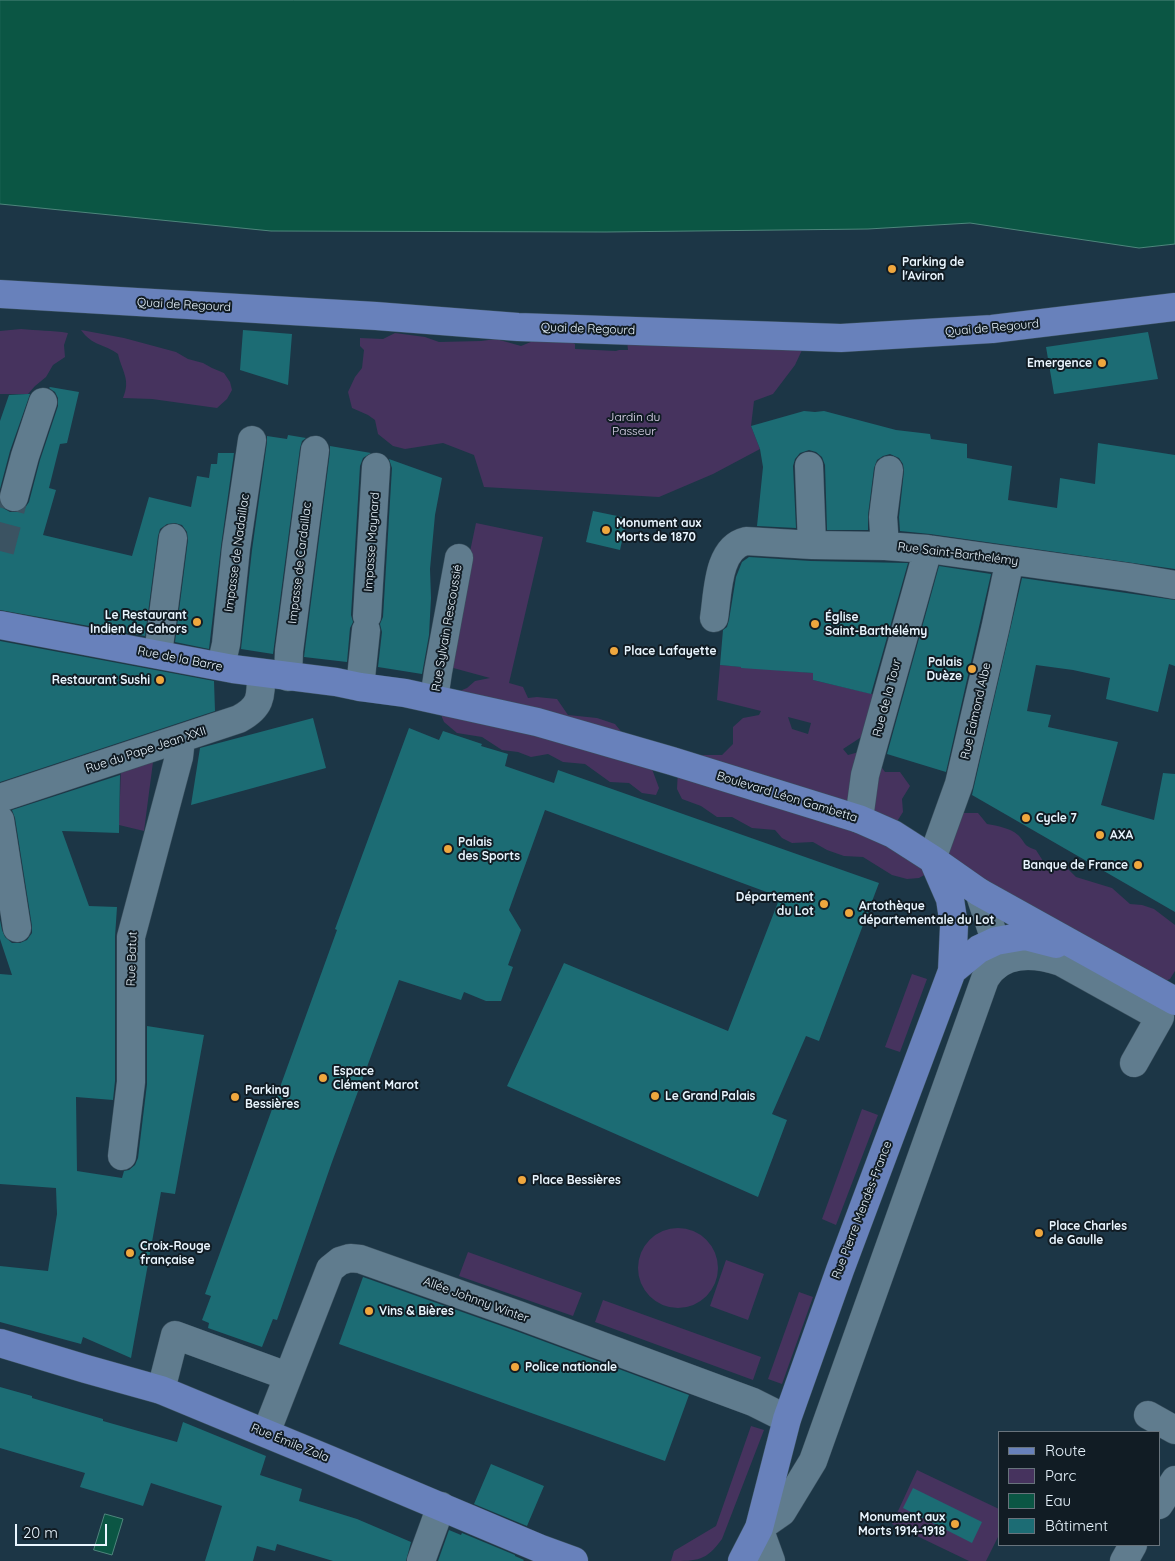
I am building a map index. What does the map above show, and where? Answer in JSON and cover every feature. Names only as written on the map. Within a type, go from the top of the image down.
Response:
[{"type":"main road","name":"Quai de Regourd","points":[[0,294],[376,316],[518,327],[841,338],[992,329],[1175,307]]},
{"type":"main road","name":"Rue de la Barre","points":[[0,625],[261,673],[336,682],[360,687]]},
{"type":"main road","name":"Boulevard Léon Gambetta","points":[[360,687],[405,693],[546,724],[859,819],[893,834],[979,892],[1086,951],[1173,995]]},
{"type":"main road","name":"Rue Pierre Mendès-France","points":[[742,1561],[759,1528],[787,1419],[840,1270],[952,971],[954,926],[950,900],[932,859]]},
{"type":"main road","points":[[952,971],[979,949],[999,951],[1025,936],[1086,951]]},
{"type":"main road","name":"Rue Émile Zola","points":[[0,1343],[86,1370],[161,1390],[541,1549],[574,1561]]},
{"type":"street","points":[[14,498],[27,447],[43,402]]},
{"type":"street","name":"Impasse de Nadaillac","points":[[221,666],[226,644],[236,548],[252,440]]},
{"type":"street","name":"Impasse de Cardaillac","points":[[288,677],[289,651],[315,450]]},
{"type":"street","points":[[809,466],[812,544]]},
{"type":"street","name":"Impasse Maynard","points":[[360,687],[367,623],[376,467]]},
{"type":"street","points":[[885,546],[883,517],[889,470]]},
{"type":"street","points":[[158,654],[173,538]]},
{"type":"street","name":"Rue Saint-Barthelémy","points":[[714,618],[722,566],[730,551],[739,543],[754,541],[928,549],[1175,585]]},
{"type":"street","name":"Rue de la Tour","points":[[859,819],[866,775],[928,549]]},
{"type":"street","name":"Rue Sylvain Rescoussié","points":[[434,699],[459,558]]},
{"type":"street","name":"Rue Edmond Albe","points":[[932,859],[959,784],[1008,569],[1012,560]]},
{"type":"street","name":"Rue du Pape Jean XXII","points":[[0,798],[239,719],[249,714],[257,706],[261,690],[261,673]]},
{"type":"street","name":"Rue Batut","points":[[122,1156],[131,1082],[131,937],[179,757],[181,739]]},
{"type":"street","points":[[0,820],[17,928]]},
{"type":"street","points":[[771,1561],[759,1528],[782,1512],[813,1461],[985,979],[994,966],[999,951],[979,892]]},
{"type":"street","points":[[999,951],[1017,957],[1030,956],[1061,962],[1160,1017],[1134,1063]]},
{"type":"street","name":"Allée Johnny Winter","points":[[266,1433],[330,1269],[340,1261],[350,1258],[360,1259],[391,1269],[531,1320],[736,1396],[787,1419]]},
{"type":"street","points":[[161,1390],[175,1335],[287,1376]]},
{"type":"street","points":[[1148,1415],[1175,1430]]},
{"type":"street","points":[[1160,1503],[1175,1480]]},
{"type":"street","points":[[422,1561],[441,1506]]},
{"type":"street","points":[[1124,1561],[1132,1546]]},
{"type":"green space","points":[[21,329],[68,333],[64,345],[65,357],[53,365],[46,377],[28,394],[0,394],[0,331]]},
{"type":"green space","points":[[81,330],[124,338],[176,352],[188,359],[203,363],[224,373],[230,382],[232,390],[227,399],[217,408],[152,399],[123,398],[126,380],[118,354],[94,342]]},
{"type":"green space","name":"Jardin du Passeur","points":[[395,333],[425,337],[439,342],[496,339],[521,346],[543,337],[562,337],[575,344],[575,349],[616,351],[628,350],[627,341],[802,350],[795,365],[773,394],[754,401],[751,426],[760,449],[713,474],[659,497],[484,487],[474,455],[443,443],[405,449],[393,446],[378,434],[375,420],[352,408],[348,392],[355,377],[362,368],[364,350],[360,346],[360,338],[383,339]]},
{"type":"green space","points":[[476,523],[543,537],[509,683],[523,687],[528,698],[557,699],[568,715],[597,718],[615,724],[652,769],[659,788],[656,795],[642,793],[629,783],[610,782],[585,764],[563,762],[548,754],[531,757],[518,752],[502,750],[482,737],[457,733],[444,722],[439,710],[450,695],[467,688],[475,681],[490,678],[446,666]]},
{"type":"green space","points":[[720,665],[813,673],[813,680],[877,695],[866,734],[843,749],[848,755],[859,752],[877,761],[885,772],[900,772],[910,786],[902,799],[903,812],[896,823],[926,874],[919,878],[907,879],[892,875],[863,857],[844,856],[827,850],[813,842],[792,843],[782,838],[775,830],[752,828],[732,817],[717,817],[701,806],[682,799],[677,789],[678,770],[697,755],[722,755],[733,744],[733,727],[743,718],[759,715],[761,711],[717,700]],"holes":[[[788,717],[811,723],[808,734],[792,729]]]},
{"type":"green space","points":[[153,762],[144,831],[119,825],[121,768]]},
{"type":"green space","points":[[961,813],[978,813],[987,824],[1015,833],[1027,845],[1036,850],[1043,861],[1064,865],[1076,877],[1112,888],[1130,904],[1154,909],[1175,925],[1175,971],[1170,979],[1158,984],[945,861]]},
{"type":"green space","points":[[912,974],[927,979],[900,1052],[885,1047]]},
{"type":"green space","points":[[862,1109],[878,1115],[836,1225],[822,1219]]},
{"type":"green space","points":[[678,1228],[693,1231],[706,1240],[715,1253],[718,1268],[715,1283],[706,1296],[693,1305],[678,1308],[663,1305],[650,1296],[641,1283],[638,1268],[641,1253],[650,1240],[663,1231]]},
{"type":"green space","points":[[468,1252],[582,1293],[573,1316],[459,1276]]},
{"type":"green space","points":[[726,1260],[764,1274],[748,1320],[710,1306]]},
{"type":"green space","points":[[799,1292],[813,1297],[782,1384],[768,1379]]},
{"type":"green space","points":[[603,1300],[761,1357],[753,1380],[595,1322]]},
{"type":"green space","points":[[751,1426],[764,1430],[722,1539],[706,1556],[688,1561],[671,1561],[674,1551],[716,1526]]},
{"type":"green space","points":[[917,1470],[998,1509],[998,1537],[986,1561],[969,1561],[892,1524]]},
{"type":"water","points":[[0,0],[1175,0],[1175,244],[1139,248],[970,223],[868,229],[606,232],[271,231],[0,204]]},
{"type":"water","points":[[105,1514],[123,1519],[112,1555],[94,1550]]},
{"type":"building","points":[[243,330],[292,334],[288,385],[240,370]]},
{"type":"building","name":"Emergence","points":[[1148,332],[1158,379],[1054,394],[1046,347]]},
{"type":"building","points":[[50,387],[79,392],[67,443],[60,444],[49,488],[56,490],[43,535],[132,556],[149,497],[191,507],[197,476],[209,478],[211,464],[217,464],[218,453],[234,453],[209,649],[175,642],[188,540],[187,532],[182,525],[175,523],[167,524],[160,529],[158,536],[145,636],[0,610],[0,503],[3,508],[10,512],[18,512],[25,508],[29,502],[40,460],[58,406],[58,398]]},
{"type":"building","points":[[30,394],[10,451],[0,489],[0,421],[9,395]]},
{"type":"building","points":[[804,411],[824,411],[896,430],[930,434],[931,439],[967,444],[967,458],[1012,466],[1008,500],[1057,508],[1060,478],[1095,484],[1098,443],[1175,455],[1175,569],[900,531],[899,517],[904,471],[903,464],[899,458],[890,454],[877,460],[874,468],[868,530],[827,530],[825,465],[822,457],[816,452],[809,450],[800,453],[795,459],[793,466],[796,528],[757,526],[763,467],[760,449],[751,426]]},
{"type":"building","points":[[288,435],[306,438],[302,441],[300,448],[273,654],[241,649],[267,436],[287,439]]},
{"type":"building","points":[[330,446],[371,453],[363,458],[360,466],[351,615],[353,622],[350,628],[347,662],[304,657]]},
{"type":"building","points":[[389,459],[442,478],[435,515],[430,569],[429,635],[422,674],[378,667],[382,632],[380,624],[383,617],[392,468]]},
{"type":"building","name":"Monument aux Morts de 1870","points":[[593,511],[627,518],[620,550],[586,542]]},
{"type":"building","name":"Église Saint-Barthélémy","points":[[749,557],[811,561],[908,563],[871,694],[813,680],[813,673],[720,665],[723,630],[727,627],[729,620],[736,577],[742,562]]},
{"type":"building","points":[[939,566],[991,574],[946,772],[887,754]]},
{"type":"building","points":[[1022,578],[1175,600],[1175,666],[1169,664],[1158,712],[1106,699],[1110,678],[1036,665],[1027,711],[1051,715],[1048,727],[1118,742],[1101,805],[1154,820],[1163,773],[1175,774],[1175,912],[972,795]]},
{"type":"building","points":[[0,641],[214,681],[215,711],[0,782]]},
{"type":"building","points":[[313,718],[326,768],[191,805],[200,748]]},
{"type":"building","points":[[409,728],[439,740],[443,731],[508,754],[505,766],[554,783],[558,770],[879,883],[819,1041],[806,1036],[772,1114],[787,1120],[758,1197],[507,1086],[564,963],[728,1031],[780,897],[545,810],[509,910],[521,930],[508,965],[513,967],[501,1001],[486,1001],[464,992],[461,1000],[399,980],[332,1162],[277,1320],[273,1319],[262,1347],[208,1328],[209,1323],[202,1320],[211,1296],[205,1294]]},
{"type":"building","points":[[120,775],[119,833],[62,831],[89,906],[117,907],[115,937],[115,1081],[113,1100],[76,1097],[77,1171],[122,1178],[124,1171],[129,1170],[135,1165],[138,1158],[147,1084],[147,1026],[204,1035],[175,1194],[161,1192],[131,1358],[83,1337],[81,1344],[0,1322],[0,1266],[48,1271],[57,1214],[56,1188],[0,1184],[0,974],[12,975],[0,939],[0,920],[5,937],[12,943],[20,943],[27,940],[32,933],[15,818],[12,810]]},
{"type":"building","name":"Police nationale","points":[[363,1277],[689,1395],[665,1461],[339,1344]]},
{"type":"building","points":[[0,1387],[103,1419],[103,1421],[177,1442],[183,1422],[266,1456],[260,1475],[302,1489],[299,1501],[357,1519],[411,1542],[406,1561],[333,1561],[277,1544],[275,1551],[257,1546],[253,1561],[205,1561],[222,1506],[151,1483],[143,1506],[80,1487],[85,1473],[0,1448]]},
{"type":"building","points":[[491,1464],[544,1486],[527,1526],[474,1504]]},
{"type":"building","name":"Monument aux Morts 1914-1918","points":[[913,1488],[982,1522],[972,1543],[903,1508]]},
{"type":"building","points":[[449,1530],[461,1535],[462,1533],[524,1560],[438,1561]]},
{"type":"tunnel","points":[[0,551],[14,497]]},
{"type":"place","name":"Parking de l'Aviron","points":[[892,269]]},
{"type":"place","name":"Emergence","points":[[1102,363]]},
{"type":"place","name":"Monument aux Morts de 1870","points":[[606,530]]},
{"type":"place","name":"Le Restaurant Indien de Cahors","points":[[197,622]]},
{"type":"place","name":"Église Saint-Barthélémy","points":[[815,624]]},
{"type":"place","name":"Place Lafayette","points":[[614,651]]},
{"type":"place","name":"Palais Duèze","points":[[972,669]]},
{"type":"place","name":"Restaurant Sushi","points":[[160,680]]},
{"type":"place","name":"Cycle 7","points":[[1026,818]]},
{"type":"place","name":"AXA","points":[[1100,835]]},
{"type":"place","name":"Palais des Sports","points":[[448,849]]},
{"type":"place","name":"Banque de France","points":[[1138,865]]},
{"type":"place","name":"Département du Lot","points":[[824,904]]},
{"type":"place","name":"Artothèque départementale du Lot","points":[[849,913]]},
{"type":"place","name":"Espace Clément Marot","points":[[323,1078]]},
{"type":"place","name":"Le Grand Palais","points":[[655,1096]]},
{"type":"place","name":"Parking Bessières","points":[[235,1097]]},
{"type":"place","name":"Place Bessières","points":[[522,1180]]},
{"type":"place","name":"Place Charles de Gaulle","points":[[1039,1233]]},
{"type":"place","name":"Croix-Rouge française","points":[[130,1253]]},
{"type":"place","name":"Vins & Bières","points":[[369,1311]]},
{"type":"place","name":"Police nationale","points":[[515,1367]]},
{"type":"place","name":"Monument aux Morts 1914-1918","points":[[955,1524]]}]
